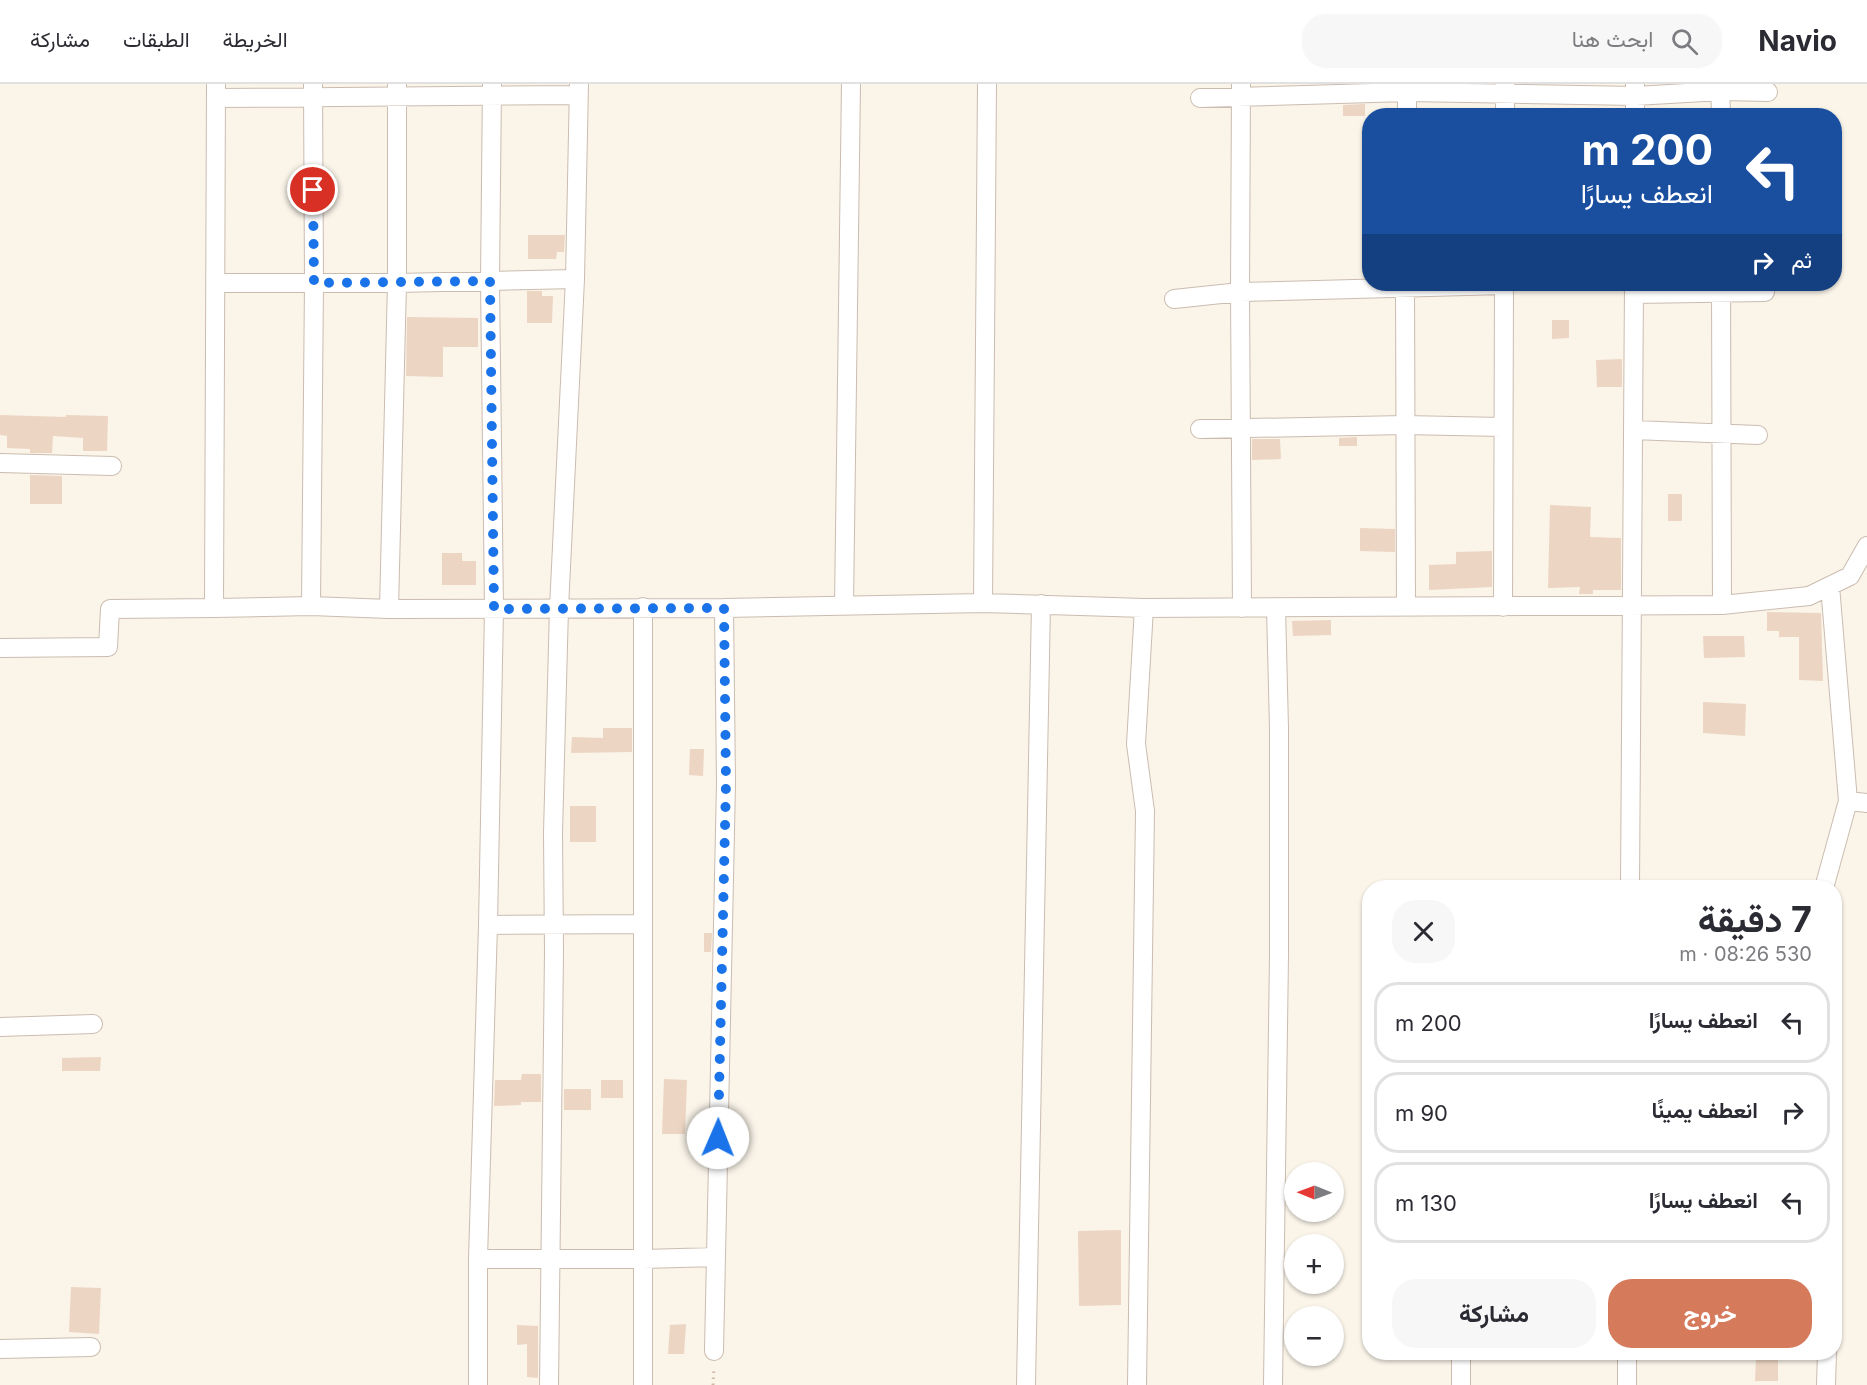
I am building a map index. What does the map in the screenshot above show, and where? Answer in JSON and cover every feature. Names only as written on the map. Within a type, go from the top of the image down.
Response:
[{"type":"street","points":[[844,606],[851,84]]},
{"type":"street","points":[[983,603],[987,84]]},
{"type":"street","points":[[1200,98],[1241,90],[1407,88],[1635,90],[1720,88],[1768,92]]},
{"type":"street","points":[[1407,88],[1407,108]]},
{"type":"street","points":[[1720,88],[1721,108]]},
{"type":"street","points":[[1505,89],[1505,108]]},
{"type":"street","points":[[389,609],[397,283],[397,90]]},
{"type":"street","points":[[478,1385],[478,1259],[488,926],[494,609],[490,281],[493,90]]},
{"type":"street","points":[[214,608],[216,91],[579,90],[575,279],[558,608],[553,833],[549,1385]]},
{"type":"street","points":[[1241,90],[1242,608]]},
{"type":"street","points":[[1635,90],[1635,108]]},
{"type":"street","points":[[311,606],[313,91]]},
{"type":"street","points":[[216,283],[397,283],[575,279]]},
{"type":"street","points":[[1174,299],[1240,292],[1362,288]]},
{"type":"street","points":[[1405,291],[1406,607]]},
{"type":"street","points":[[1503,606],[1504,291]]},
{"type":"street","points":[[1630,880],[1634,291]]},
{"type":"street","points":[[1721,291],[1722,605]]},
{"type":"street","points":[[1754,291],[1765,292]]},
{"type":"street","points":[[1200,429],[1404,425],[1503,427]]},
{"type":"street","points":[[1634,430],[1758,435]]},
{"type":"street","points":[[0,463],[112,466]]},
{"type":"street","points":[[0,648],[108,647],[110,609],[311,606],[389,609],[724,608],[983,603],[1144,608],[1722,605],[1809,596],[1850,576],[1867,546]]},
{"type":"street","points":[[1826,880],[1848,801],[1830,586]]},
{"type":"street","points":[[1026,1385],[1041,604]]},
{"type":"street","points":[[643,608],[643,1385]]},
{"type":"street","points":[[714,1351],[726,783],[724,608]]},
{"type":"street","points":[[1137,1385],[1145,811],[1136,744],[1144,608]]},
{"type":"street","points":[[1273,1385],[1279,955],[1279,728],[1276,608]]},
{"type":"street","points":[[1848,801],[1867,803]]},
{"type":"street","points":[[488,926],[643,924]]},
{"type":"street","points":[[0,1027],[93,1024]]},
{"type":"street","points":[[478,1259],[716,1257]]},
{"type":"street","points":[[0,1349],[91,1347]]},
{"type":"street","points":[[1461,1360],[1461,1385]]},
{"type":"street","points":[[1627,1360],[1627,1385]]},
{"type":"street","points":[[1826,1385],[1827,1360]]},
{"type":"building","points":[[1365,104],[1365,108],[1362,108],[1362,116],[1343,116],[1343,105]]},
{"type":"building","points":[[528,235],[565,235],[564,252],[557,252],[556,259],[528,259]]},
{"type":"building","points":[[527,291],[542,291],[542,296],[553,296],[552,323],[527,323]]},
{"type":"building","points":[[407,317],[478,318],[478,347],[443,347],[443,377],[406,376]]},
{"type":"building","points":[[1552,320],[1569,320],[1569,338],[1552,339]]},
{"type":"building","points":[[1622,359],[1622,387],[1597,387],[1596,360]]},
{"type":"building","points":[[0,415],[108,416],[107,451],[83,451],[83,438],[53,436],[52,453],[30,453],[30,449],[7,448],[7,436],[0,435]]},
{"type":"building","points":[[1357,437],[1357,446],[1339,446],[1339,438]]},
{"type":"building","points":[[1252,439],[1280,439],[1281,459],[1252,460]]},
{"type":"building","points":[[30,475],[62,476],[62,504],[30,504]]},
{"type":"building","points":[[1668,494],[1682,494],[1682,521],[1668,521]]},
{"type":"building","points":[[1550,505],[1591,507],[1590,537],[1621,538],[1621,590],[1593,590],[1593,594],[1579,594],[1580,587],[1548,588]]},
{"type":"building","points":[[1360,528],[1395,529],[1395,552],[1360,551]]},
{"type":"building","points":[[1492,551],[1492,587],[1429,590],[1429,565],[1456,564],[1456,552]]},
{"type":"building","points":[[442,553],[462,553],[462,561],[476,561],[476,585],[442,585]]},
{"type":"building","points":[[1767,612],[1821,613],[1823,681],[1799,680],[1799,637],[1779,637],[1779,631],[1767,631]]},
{"type":"building","points":[[1331,620],[1331,635],[1293,636],[1292,621]]},
{"type":"building","points":[[1703,636],[1744,636],[1745,657],[1704,658]]},
{"type":"building","points":[[1703,702],[1746,704],[1745,736],[1703,733]]},
{"type":"building","points":[[603,728],[632,728],[632,752],[571,753],[572,737],[603,738]]},
{"type":"building","points":[[690,749],[704,749],[703,776],[689,775]]},
{"type":"building","points":[[570,806],[596,806],[596,842],[570,842]]},
{"type":"building","points":[[704,933],[712,933],[711,952],[704,952]]},
{"type":"building","points":[[101,1057],[100,1071],[62,1071],[62,1058]]},
{"type":"building","points":[[522,1074],[541,1074],[541,1102],[494,1106],[495,1080],[521,1080]]},
{"type":"building","points":[[664,1079],[687,1080],[685,1134],[662,1134]]},
{"type":"building","points":[[601,1080],[623,1080],[623,1098],[601,1098]]},
{"type":"building","points":[[564,1089],[591,1089],[591,1110],[564,1110]]},
{"type":"building","points":[[1121,1230],[1121,1305],[1079,1306],[1078,1231]]},
{"type":"building","points":[[71,1287],[101,1288],[99,1334],[69,1332]]},
{"type":"building","points":[[686,1324],[684,1354],[668,1354],[670,1325]]},
{"type":"building","points":[[517,1325],[538,1326],[538,1378],[527,1377],[527,1344],[517,1345]]},
{"type":"building","points":[[1756,1360],[1778,1360],[1778,1381],[1755,1381]]},
{"type":"route","points":[[313,190],[314,283],[490,281],[494,609],[724,608],[726,783],[718,1138]]}]
